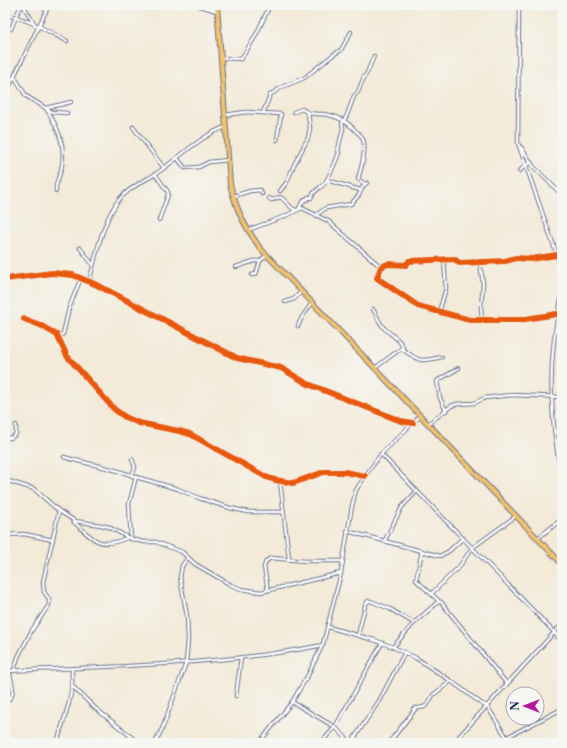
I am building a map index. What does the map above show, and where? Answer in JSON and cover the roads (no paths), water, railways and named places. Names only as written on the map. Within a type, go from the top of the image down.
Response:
[{"type":"main road","points":[[216,5],[230,184],[236,208],[247,230],[267,255],[312,303],[562,564]]},
{"type":"street","points":[[5,28],[11,29],[15,17],[22,5],[37,26]]},
{"type":"street","points":[[5,95],[37,26],[49,5]]},
{"type":"street","points":[[197,5],[217,11]]},
{"type":"street","points":[[220,57],[238,60],[241,59],[255,37],[270,5]]},
{"type":"street","points":[[519,5],[518,143],[562,273]]},
{"type":"street","points":[[5,15],[15,17],[37,26],[68,41]]},
{"type":"street","points":[[263,113],[270,95],[282,87],[304,78],[341,50],[351,32]]},
{"type":"street","points":[[298,210],[305,199],[307,200],[308,197],[311,198],[312,193],[325,184],[338,158],[338,150],[343,128],[342,124],[345,121],[354,96],[358,92],[374,56]]},
{"type":"street","points":[[14,76],[26,96],[52,112],[67,113]]},
{"type":"street","points":[[46,108],[71,102]]},
{"type":"street","points":[[46,108],[54,121],[64,148],[62,168],[55,186],[56,191]]},
{"type":"street","points":[[294,112],[302,109],[308,112],[329,115],[345,121],[358,132],[365,142],[362,165],[358,179],[366,184],[360,190],[359,195],[351,204],[326,208],[316,215]]},
{"type":"street","points":[[225,115],[246,112],[281,114],[277,140]]},
{"type":"street","points":[[280,191],[287,182],[308,138],[310,128],[308,112]]},
{"type":"street","points":[[225,115],[225,117],[231,116]]},
{"type":"street","points":[[133,127],[164,168]]},
{"type":"street","points":[[89,282],[108,216],[117,202],[127,192],[164,168],[214,132],[226,127]]},
{"type":"street","points":[[518,143],[531,162],[562,195]]},
{"type":"street","points":[[177,158],[185,168],[199,167],[209,162],[228,160]]},
{"type":"street","points":[[519,171],[531,162]]},
{"type":"street","points":[[155,174],[168,192],[159,220]]},
{"type":"street","points":[[327,180],[360,190]]},
{"type":"street","points":[[233,197],[250,191],[260,190],[262,194]]},
{"type":"street","points":[[268,198],[270,200],[274,200],[282,198],[293,209],[298,210]]},
{"type":"street","points":[[247,230],[283,217],[302,208],[328,222],[381,267]]},
{"type":"street","points":[[80,248],[93,265]]},
{"type":"street","points":[[252,275],[256,274],[260,261],[267,255]]},
{"type":"street","points":[[557,255],[531,260],[516,258],[505,261],[459,263],[455,259],[409,261],[406,265],[388,264],[381,267],[377,278],[418,306],[470,320],[519,320],[557,314]]},
{"type":"street","points":[[439,312],[446,288],[444,260]]},
{"type":"street","points":[[236,267],[254,261],[260,261]]},
{"type":"street","points":[[480,262],[483,284],[481,307],[482,320]]},
{"type":"street","points":[[5,279],[52,273],[74,275],[236,358],[281,368],[308,384],[401,421],[413,423]]},
{"type":"street","points":[[58,337],[63,334],[69,308],[81,278]]},
{"type":"street","points":[[285,302],[294,299],[301,291]]},
{"type":"street","points":[[562,295],[557,314],[552,358],[552,414],[562,478]]},
{"type":"street","points":[[298,326],[302,317],[312,303]]},
{"type":"street","points":[[373,309],[386,330],[402,343],[402,349]]},
{"type":"street","points":[[24,319],[50,330],[57,335],[67,356],[114,409],[125,417],[139,423],[190,434],[266,477],[280,481],[297,482],[324,472],[345,472],[365,476]]},
{"type":"street","points":[[374,368],[402,349]]},
{"type":"street","points":[[402,349],[418,360],[422,361],[442,357]]},
{"type":"street","points":[[446,411],[440,398],[437,381],[459,368]]},
{"type":"street","points":[[427,424],[451,406],[457,404],[474,403],[485,398],[511,395],[562,397]]},
{"type":"street","points":[[259,743],[292,702],[308,675],[323,644],[341,572],[354,494],[381,454],[420,416]]},
{"type":"street","points":[[5,438],[11,438],[16,434],[16,425]]},
{"type":"street","points":[[381,454],[554,632],[562,643]]},
{"type":"street","points":[[64,457],[123,472],[178,489],[199,498],[230,508],[248,512],[283,512]]},
{"type":"street","points":[[132,459],[135,467],[132,476]]},
{"type":"street","points":[[131,539],[129,504],[136,477]]},
{"type":"street","points":[[5,480],[34,489],[96,542],[106,544],[115,543],[128,538]]},
{"type":"street","points":[[280,481],[289,559]]},
{"type":"street","points":[[385,540],[402,507],[417,491]]},
{"type":"street","points":[[14,671],[18,657],[32,630],[49,605],[49,599],[44,592],[43,582],[59,511]]},
{"type":"street","points":[[432,593],[459,567],[472,548],[516,516]]},
{"type":"street","points":[[538,538],[562,519]]},
{"type":"street","points":[[71,520],[109,527],[128,538],[144,542],[156,542],[182,552],[195,564],[230,585],[241,589],[257,592],[341,572]]},
{"type":"street","points":[[347,531],[443,556],[463,538]]},
{"type":"street","points":[[5,535],[24,534],[53,540]]},
{"type":"street","points":[[422,551],[416,580],[432,593],[440,602],[507,684]]},
{"type":"street","points":[[155,743],[163,727],[186,663],[188,639],[187,616],[180,578],[182,566],[188,557]]},
{"type":"street","points":[[268,590],[264,567],[266,561],[271,558],[306,561],[343,561]]},
{"type":"street","points":[[358,635],[365,606],[368,601],[390,609],[414,623]]},
{"type":"street","points":[[392,647],[414,623],[440,602]]},
{"type":"street","points":[[453,743],[562,624]]},
{"type":"street","points":[[328,627],[382,643],[416,658],[487,706],[510,743]]},
{"type":"street","points":[[321,743],[335,727],[382,643]]},
{"type":"street","points":[[5,671],[186,663],[241,657],[323,644]]},
{"type":"street","points":[[292,702],[335,727],[351,743],[379,701],[405,652]]},
{"type":"street","points":[[236,696],[241,657]]},
{"type":"street","points":[[57,743],[69,703],[72,686],[72,669]]},
{"type":"street","points":[[8,700],[12,698],[13,693],[9,671]]},
{"type":"street","points":[[413,709],[424,707],[428,704],[433,695],[451,681]]},
{"type":"street","points":[[72,686],[95,708],[139,743]]},
{"type":"street","points":[[387,743],[392,739],[416,708]]},
{"type":"street","points":[[507,737],[562,708]]}]
